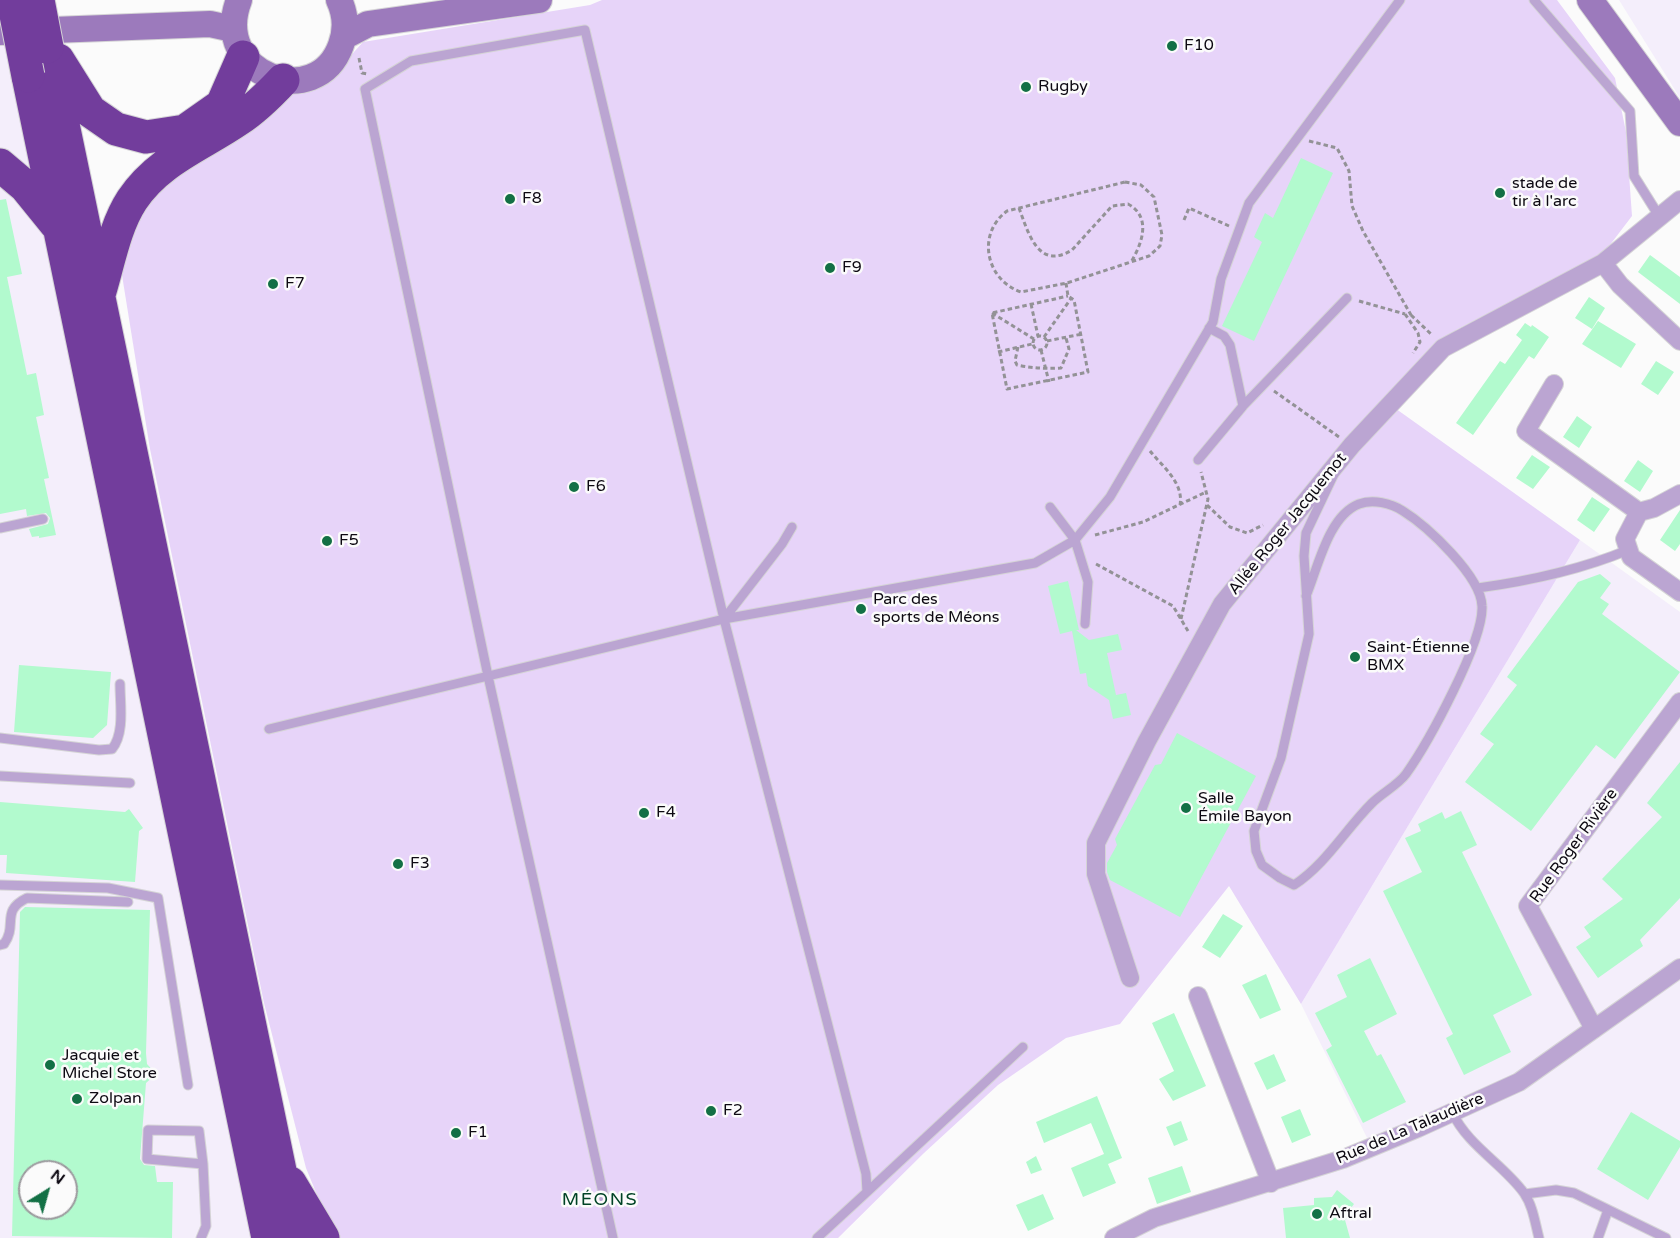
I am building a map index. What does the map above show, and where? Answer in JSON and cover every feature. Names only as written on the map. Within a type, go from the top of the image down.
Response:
[{"type":"highway","points":[[13,0],[51,73],[90,111],[116,129],[146,137],[185,131],[222,105],[238,43]]},
{"type":"highway","points":[[38,0],[51,73],[294,1238]]},
{"type":"highway","points":[[51,73],[59,227],[268,1238]]},
{"type":"highway","points":[[99,296],[119,228],[132,201],[156,172],[179,154],[238,120],[283,80]]},
{"type":"highway","points":[[0,165],[26,187],[44,212],[59,227]]},
{"type":"highway","points":[[279,1166],[323,1238]]},
{"type":"main road","points":[[238,43],[234,13],[239,0]]},
{"type":"main road","points":[[339,0],[354,44]]},
{"type":"main road","points":[[0,32],[210,24],[238,43],[254,68],[267,76],[283,80],[299,80],[315,75],[329,65],[339,51],[354,44],[368,24],[539,0]]},
{"type":"main road","points":[[1590,0],[1680,123]]},
{"type":"street","name":"Allée Roger Jacquemot","points":[[1130,978],[1096,874],[1096,843],[1222,603],[1336,455],[1443,348],[1603,263],[1680,200]]},
{"type":"street","points":[[1603,263],[1620,285],[1680,341]]},
{"type":"street","points":[[1554,384],[1526,431],[1639,512]]},
{"type":"street","points":[[1680,494],[1654,508],[1639,512],[1625,539],[1631,557],[1680,592]]},
{"type":"street","name":"Rue Roger Rivière","points":[[1594,1029],[1528,906],[1680,702]]},
{"type":"street","name":"Rue de La Talaudière","points":[[1114,1238],[1154,1218],[1342,1159],[1519,1082],[1680,968]]},
{"type":"street","points":[[1198,996],[1271,1183]]},
{"type":"lane","points":[[269,729],[724,619],[1035,562],[1075,540],[1110,497],[1209,328],[1221,279],[1249,203],[1400,0]]},
{"type":"lane","points":[[1534,0],[1630,111],[1634,176],[1659,216]]},
{"type":"lane","points":[[614,1238],[488,676],[365,89],[411,61],[585,30],[724,619],[866,1174],[867,1192]]},
{"type":"lane","points":[[1198,460],[1243,406],[1347,298]]},
{"type":"lane","points":[[1209,328],[1224,336],[1230,345],[1243,406]]},
{"type":"lane","points":[[1306,596],[1334,527],[1344,514],[1359,504],[1377,501],[1401,510],[1431,533],[1478,588],[1483,605],[1480,632],[1418,755],[1404,776],[1371,804],[1324,859],[1294,885],[1262,865],[1256,851],[1254,831],[1281,758],[1309,634],[1306,596],[1306,532],[1332,484],[1336,455]]},
{"type":"lane","points":[[1050,507],[1075,540],[1088,582],[1085,624]]},
{"type":"lane","points":[[0,528],[43,519]]},
{"type":"lane","points":[[724,619],[782,544],[792,526]]},
{"type":"lane","points":[[1478,588],[1518,582],[1597,563],[1628,550]]},
{"type":"lane","points":[[0,738],[99,750],[112,748],[118,742],[120,727],[120,684]]},
{"type":"lane","points":[[0,776],[129,783]]},
{"type":"lane","points":[[0,885],[108,888],[158,898],[188,1085]]},
{"type":"lane","points":[[0,945],[8,939],[4,916],[15,903],[27,898],[128,902]]},
{"type":"lane","points":[[817,1238],[1023,1047]]},
{"type":"lane","points":[[1452,1112],[1459,1127],[1525,1194],[1539,1238]]},
{"type":"lane","points":[[201,1238],[206,1227],[203,1164],[199,1131],[148,1130],[147,1159],[203,1164]]},
{"type":"lane","points":[[1525,1194],[1556,1190],[1574,1192],[1666,1238]]},
{"type":"lane","points":[[1598,1238],[1608,1210]]},
{"type":"path","points":[[354,44],[362,73],[381,79]]},
{"type":"path","points":[[1299,138],[1337,148],[1349,171],[1352,206],[1363,231],[1411,315],[1443,348]]},
{"type":"path","points":[[1125,182],[1141,185],[1154,197],[1162,235],[1160,246],[1149,256],[1130,264],[1066,283],[1021,292],[1002,281],[992,267],[988,254],[988,238],[993,225],[1006,211],[1125,182]]},
{"type":"path","points":[[1019,208],[1032,241],[1045,254],[1053,256],[1064,255],[1072,250],[1112,206],[1128,204],[1140,215],[1143,229],[1138,250],[1130,264]]},
{"type":"path","points":[[1184,220],[1189,208],[1226,225]]},
{"type":"path","points":[[992,314],[1007,389],[1088,372],[1082,334],[1066,283]]},
{"type":"path","points":[[992,314],[1070,296]]},
{"type":"path","points":[[1044,337],[1070,296]]},
{"type":"path","points":[[1347,298],[1411,315]]},
{"type":"path","points":[[1031,304],[1038,336]]},
{"type":"path","points":[[992,314],[1034,339]]},
{"type":"path","points":[[1405,314],[1418,333],[1420,342],[1413,354]]},
{"type":"path","points":[[1048,382],[1041,350],[1047,341],[1082,334]]},
{"type":"path","points":[[1032,344],[1038,336],[1044,337],[1047,341]]},
{"type":"path","points":[[1018,347],[1017,365],[1037,369],[1063,367],[1069,349],[1066,338]]},
{"type":"path","points":[[999,352],[1032,344]]},
{"type":"path","points":[[1032,344],[1041,350]]},
{"type":"path","points":[[1265,384],[1341,438]]},
{"type":"path","points":[[1336,455],[1341,438],[1345,433]]},
{"type":"path","points":[[1142,442],[1176,483],[1182,494],[1180,505]]},
{"type":"path","points":[[1181,619],[1207,505],[1198,460]]},
{"type":"path","points":[[1198,647],[1173,606],[1083,557],[1075,540],[1143,522],[1206,492]]},
{"type":"path","points":[[1207,505],[1230,527],[1247,532],[1265,523]]},
{"type":"shaded area","points":[[0,0],[302,1238],[0,1238]]},
{"type":"shaded area","name":"Parc des sports de Méons","points":[[602,0],[1557,0],[1615,78],[1626,132],[1632,216],[1603,254],[1456,330],[1385,401],[1580,540],[1301,1004],[1229,886],[1120,1024],[1066,1038],[998,1085],[924,1153],[838,1238],[339,1238],[331,1229],[306,1168],[264,1003],[150,449],[121,269],[139,207],[282,95],[336,72],[363,42],[590,5]]},
{"type":"shaded area","points":[[1619,0],[1680,0],[1680,98]]},
{"type":"shaded area","points":[[1580,540],[1680,612],[1680,1238],[1130,1238],[1142,1230],[1376,1156],[1301,1004]]},
{"type":"building","points":[[1301,158],[1333,173],[1254,341],[1222,326],[1262,242],[1254,237],[1265,213],[1273,218]]},
{"type":"building","points":[[6,199],[22,274],[7,277],[27,375],[36,373],[44,415],[36,417],[49,478],[44,479],[56,535],[39,538],[39,536],[32,537],[29,529],[48,524],[50,518],[46,513],[27,516],[26,509],[0,514],[0,200]]},
{"type":"building","points":[[1650,255],[1680,277],[1680,304],[1638,272]]},
{"type":"building","points":[[1589,297],[1605,308],[1592,329],[1575,318]]},
{"type":"building","points":[[1598,321],[1636,344],[1621,368],[1582,344]]},
{"type":"building","points":[[1525,323],[1549,337],[1534,359],[1529,356],[1473,435],[1456,423],[1500,361],[1505,364],[1522,340],[1516,335]]},
{"type":"building","points":[[1656,361],[1674,372],[1658,395],[1641,384]]},
{"type":"building","points":[[1577,416],[1592,427],[1579,448],[1563,437]]},
{"type":"building","points":[[1532,455],[1550,467],[1533,489],[1516,478]]},
{"type":"building","points":[[1638,460],[1653,471],[1640,492],[1624,481]]},
{"type":"building","points":[[1592,497],[1610,509],[1594,532],[1577,520]]},
{"type":"building","points":[[1680,510],[1680,544],[1675,551],[1660,540]]},
{"type":"building","points":[[1600,574],[1611,583],[1600,598],[1609,604],[1602,614],[1680,672],[1615,759],[1596,745],[1531,831],[1465,782],[1494,744],[1480,734],[1517,685],[1507,677],[1578,582]]},
{"type":"building","points":[[1068,581],[1079,630],[1076,630],[1089,640],[1118,634],[1122,650],[1107,653],[1116,695],[1126,693],[1131,715],[1113,719],[1109,700],[1088,686],[1086,673],[1080,674],[1072,631],[1060,634],[1048,586]]},
{"type":"building","points":[[19,665],[111,672],[107,725],[93,738],[14,732]]},
{"type":"building","name":"Salle Émile Bayon","points":[[1177,733],[1256,776],[1180,917],[1110,880],[1107,872],[1107,863],[1117,845],[1115,839],[1155,765],[1161,764]]},
{"type":"building","points":[[1680,762],[1680,898],[1640,940],[1643,946],[1598,978],[1576,947],[1591,937],[1584,927],[1623,899],[1602,879],[1662,817],[1647,803]]},
{"type":"building","points":[[0,802],[125,812],[129,809],[143,828],[139,831],[135,882],[6,873],[7,855],[0,855]]},
{"type":"building","points":[[1461,811],[1477,845],[1462,852],[1532,995],[1493,1015],[1511,1052],[1464,1075],[1446,1038],[1453,1034],[1383,891],[1422,872],[1405,838],[1421,831],[1418,824],[1442,812],[1445,819]]},
{"type":"building","points":[[25,907],[150,910],[146,1053],[147,1064],[156,1074],[146,1083],[140,1159],[144,1165],[155,1166],[157,1182],[173,1182],[172,1238],[12,1236],[20,912]]},
{"type":"building","points":[[1223,914],[1243,926],[1220,958],[1202,947]]},
{"type":"building","points":[[1370,958],[1397,1014],[1364,1031],[1377,1056],[1381,1054],[1406,1102],[1363,1123],[1326,1050],[1332,1046],[1315,1013],[1347,997],[1337,975]]},
{"type":"building","points":[[1266,974],[1281,1010],[1260,1019],[1242,985]]},
{"type":"building","points":[[1174,1013],[1206,1086],[1173,1101],[1159,1079],[1174,1071],[1152,1023]]},
{"type":"building","points":[[1274,1054],[1286,1081],[1267,1090],[1254,1063]]},
{"type":"building","points":[[1097,1096],[1122,1158],[1108,1164],[1116,1183],[1083,1197],[1071,1168],[1104,1154],[1091,1123],[1044,1143],[1036,1122]]},
{"type":"building","points":[[1300,1109],[1311,1135],[1292,1143],[1281,1117]]},
{"type":"building","points":[[1631,1112],[1680,1141],[1680,1147],[1648,1200],[1597,1169]]},
{"type":"building","points":[[1181,1121],[1188,1140],[1174,1146],[1166,1127]]},
{"type":"building","points":[[1036,1156],[1042,1170],[1031,1174],[1026,1162]]},
{"type":"building","points":[[1182,1166],[1191,1192],[1157,1204],[1148,1178]]},
{"type":"building","name":"Aftral","points":[[1337,1190],[1354,1204],[1351,1208],[1354,1210],[1345,1220],[1350,1238],[1286,1238],[1283,1208],[1314,1205],[1314,1198],[1332,1197]]},
{"type":"building","points":[[1043,1194],[1054,1219],[1028,1231],[1016,1205]]},
{"type":"place","name":"F10","points":[[1172,46]]},
{"type":"place","name":"Rugby","points":[[1026,87]]},
{"type":"place","name":"stade de tir à l'arc","points":[[1500,193]]},
{"type":"place","name":"F8","points":[[510,199]]},
{"type":"place","name":"F9","points":[[830,268]]},
{"type":"place","name":"F7","points":[[273,284]]},
{"type":"place","name":"F6","points":[[574,487]]},
{"type":"place","name":"F5","points":[[327,541]]},
{"type":"place","name":"Parc des sports de Méons","points":[[861,609]]},
{"type":"place","name":"Saint-Étienne BMX","points":[[1355,657]]},
{"type":"place","name":"Salle Émile Bayon","points":[[1186,808]]},
{"type":"place","name":"F4","points":[[644,813]]},
{"type":"place","name":"F3","points":[[398,864]]},
{"type":"place","name":"Jacquie et Michel Store","points":[[50,1065]]},
{"type":"place","name":"Zolpan","points":[[77,1099]]},
{"type":"place","name":"F2","points":[[711,1111]]},
{"type":"place","name":"F1","points":[[456,1133]]},
{"type":"place","name":"Aftral","points":[[1317,1214]]},
{"type":"district","name":"MÉONS","points":[[600,1200]]}]
